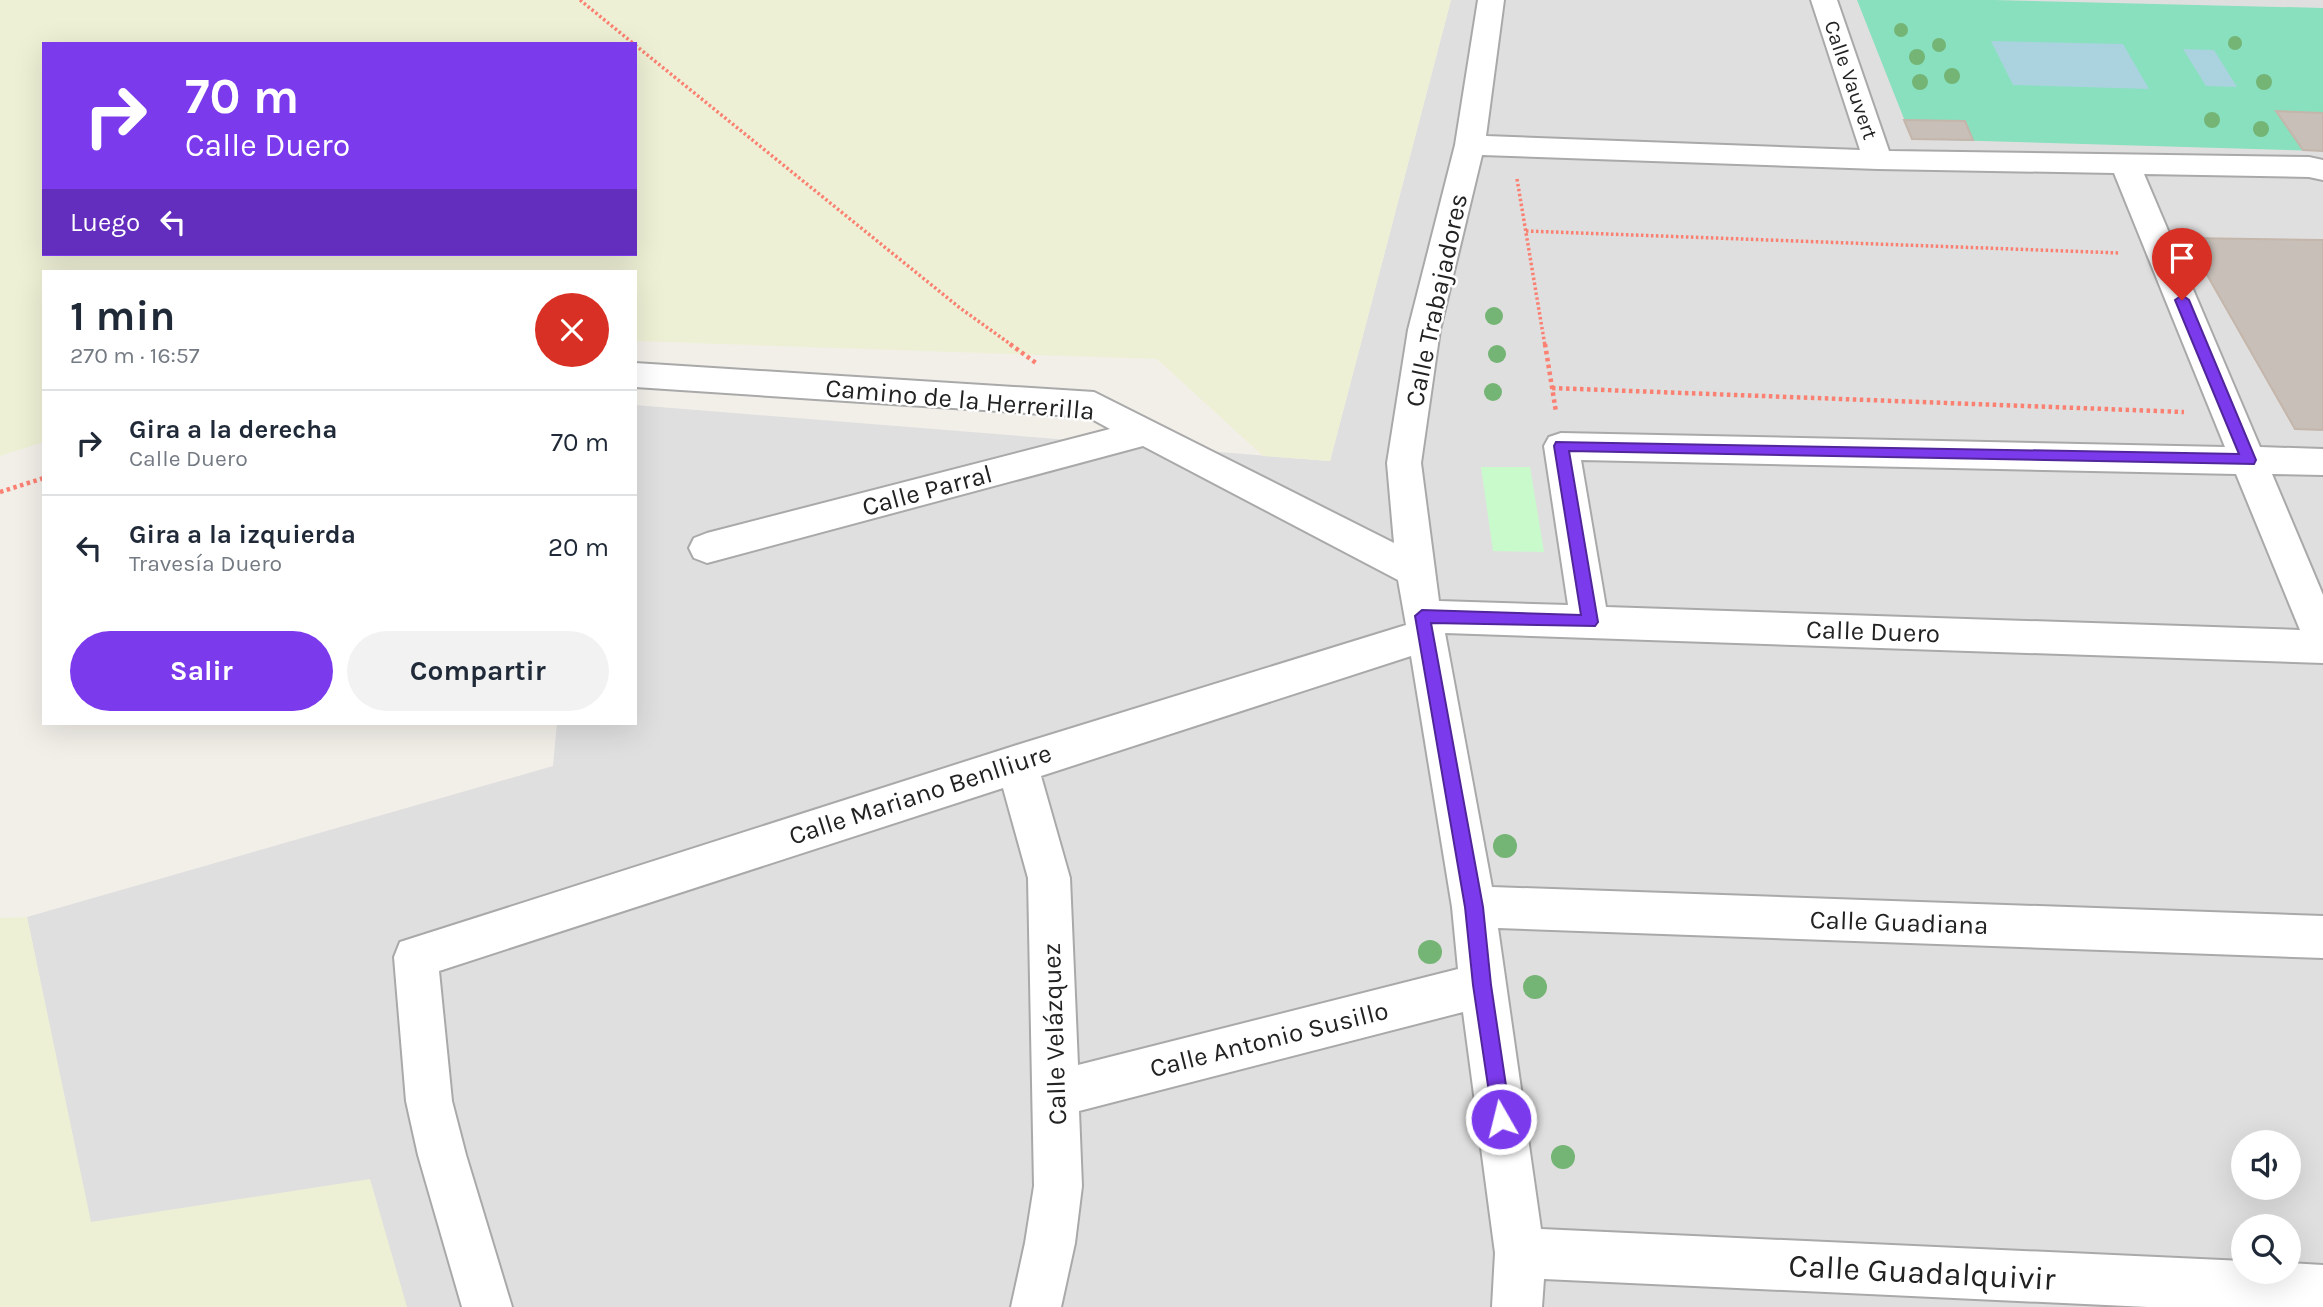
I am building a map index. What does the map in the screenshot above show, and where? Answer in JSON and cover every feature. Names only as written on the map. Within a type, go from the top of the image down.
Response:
[{"type":"street","name":"Calle Trabajadores","points":[[1491,0],[1470,145],[1424,330],[1404,464],[1415,571],[1474,907],[1482,985],[1520,1253],[1517,1307]]},
{"type":"street","name":"Calle Vauvert","points":[[1825,0],[1878,160]]},
{"type":"street","points":[[1470,145],[1878,160],[2309,167],[2323,170]]},
{"type":"street","points":[[2126,166],[2323,640]]},
{"type":"street","name":"Camino de la Herrerilla","points":[[637,375],[1094,405],[1415,571]]},
{"type":"street","name":"Calle Parral","points":[[707,548],[1147,432]]},
{"type":"street","points":[[1590,622],[1561,446],[2323,462]]},
{"type":"street","name":"Calle Duero","points":[[1424,625],[1590,622],[2323,647]]},
{"type":"street","name":"Calle Mariano Benlliure","points":[[487,1307],[442,1155],[429,1101],[416,957],[1017,763],[1424,625]]},
{"type":"street","name":"Calle Velázquez","points":[[1017,763],[1049,878],[1057,1093],[1058,1186],[1050,1243],[1036,1307]]},
{"type":"street","name":"Calle Guadiana","points":[[1474,907],[2323,937]]},
{"type":"street","name":"Calle Antonio Susillo","points":[[1057,1093],[1482,985]]},
{"type":"street","name":"Calle Guadalquivir","points":[[1520,1253],[2323,1290]]},
{"type":"path","points":[[580,0],[632,42]]},
{"type":"path","points":[[637,46],[960,308],[1094,405]]},
{"type":"path","points":[[1512,147],[1561,446]]},
{"type":"path","points":[[1526,231],[2163,254]]},
{"type":"path","points":[[1552,388],[2229,413]]},
{"type":"path","points":[[0,492],[42,479]]},
{"type":"shaded area","points":[[1451,0],[2323,0],[2323,1307],[0,1307],[90,1222],[27,917],[553,766],[557,725],[637,725],[637,405],[1330,461]]},
{"type":"green space","points":[[0,0],[1451,0],[1330,461],[1263,456],[1157,359],[637,341],[637,270],[42,270],[42,443],[0,456]]},
{"type":"green space","points":[[1857,0],[1993,0],[2323,8],[2323,151],[1912,139]]},
{"type":"green space","points":[[1481,467],[1530,467],[1544,552],[1493,551]]},
{"type":"green space","points":[[27,917],[91,1222],[370,1179],[407,1307],[0,1307],[0,918]]},
{"type":"water","points":[[1991,41],[2123,44],[2149,89],[2013,85]]},
{"type":"water","points":[[2183,49],[2214,50],[2237,87],[2206,86]]},
{"type":"building","points":[[2276,111],[2323,113],[2323,151],[2303,150]]},
{"type":"building","points":[[1904,120],[1965,121],[1973,140],[1912,139]]},
{"type":"building","points":[[2186,238],[2323,240],[2323,430],[2295,429]]},
{"type":"route","points":[[1501,1119],[1474,907],[1422,616],[1590,622],[1561,446],[2248,460],[2182,300]]}]
